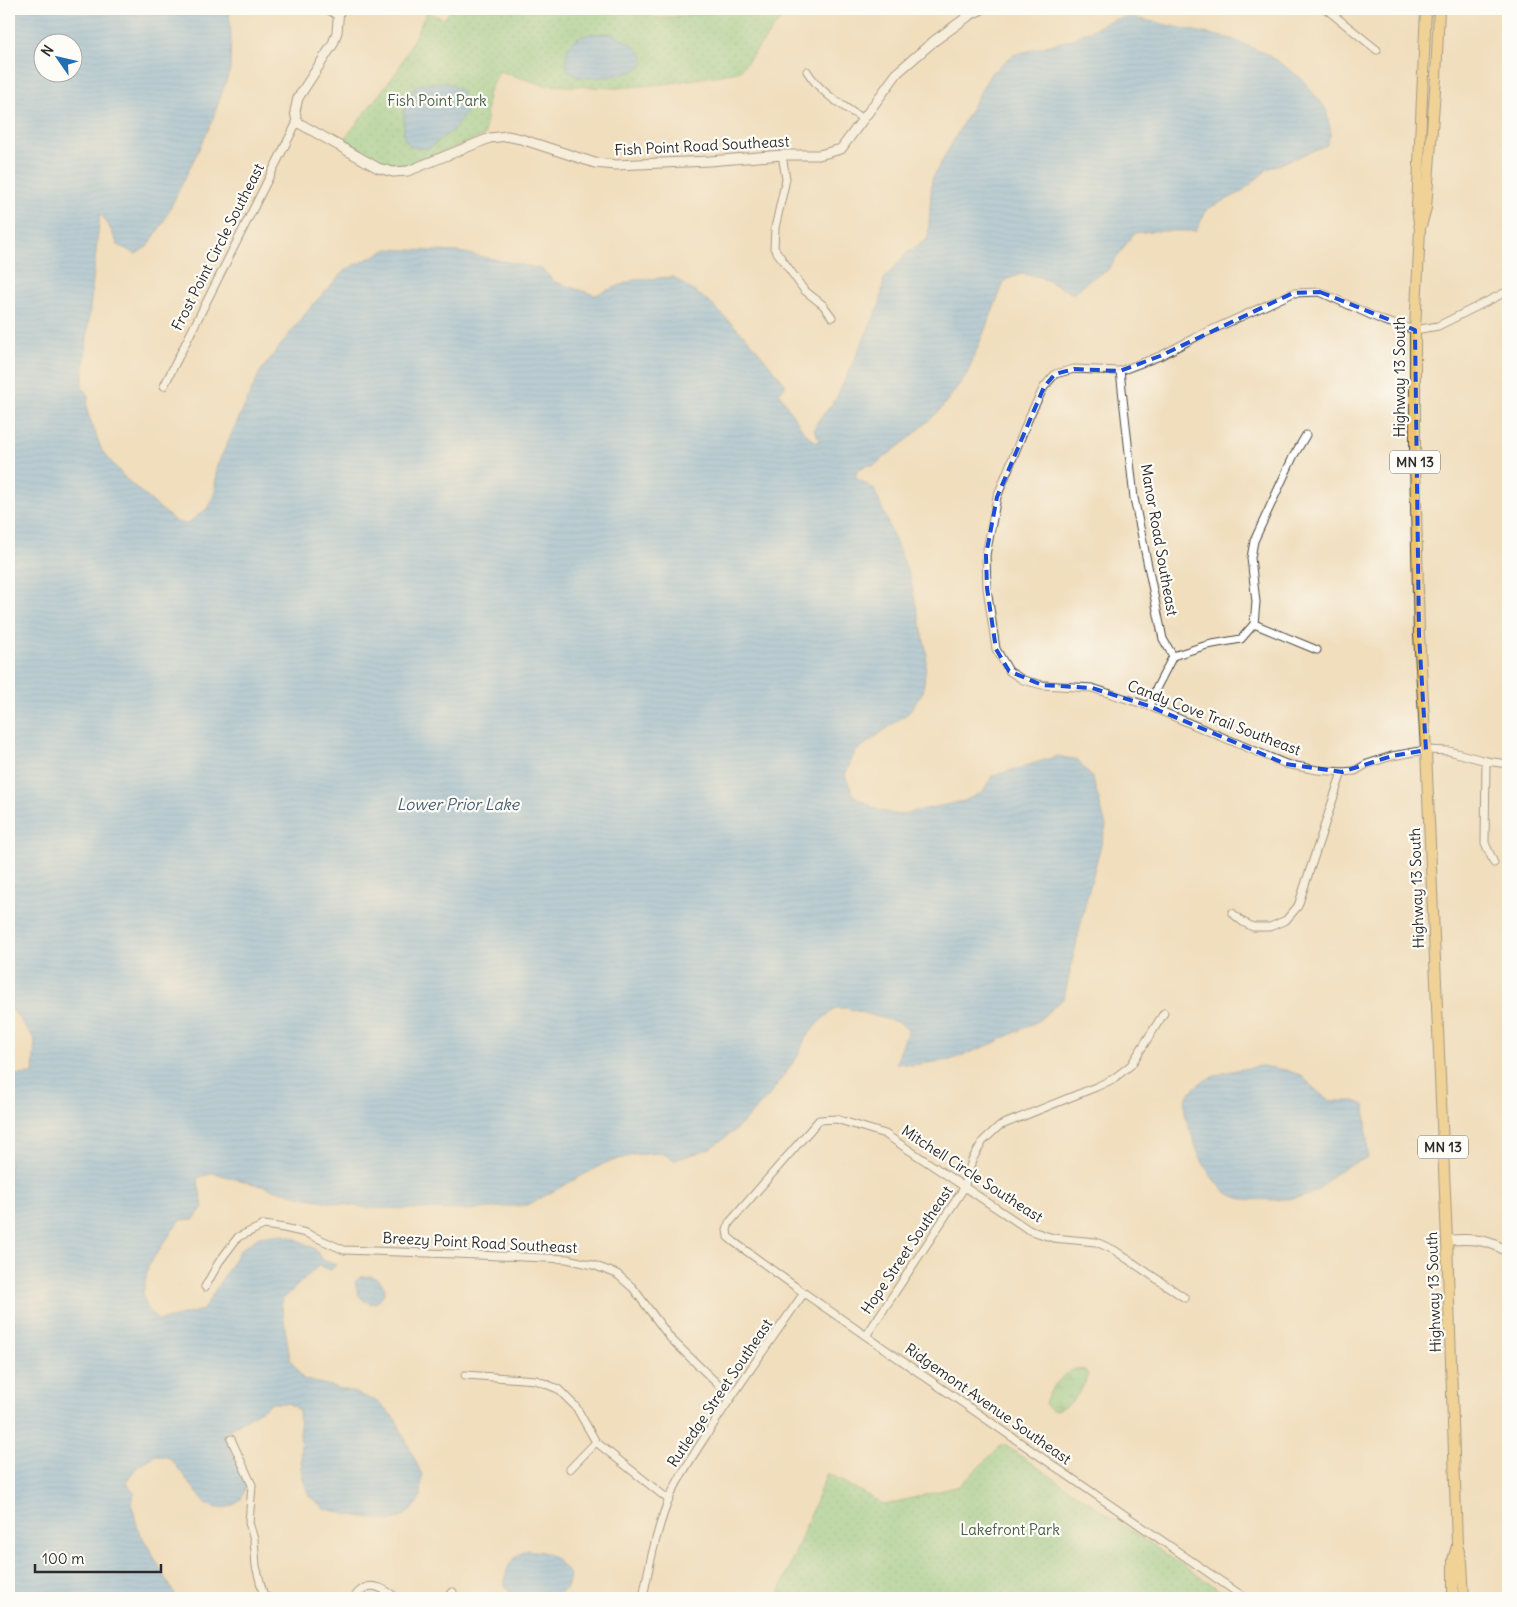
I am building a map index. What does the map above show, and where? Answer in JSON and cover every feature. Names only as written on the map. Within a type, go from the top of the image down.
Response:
[{"type":"main road","name":"Highway 13 South","points":[[1426,9],[1417,208],[1420,230],[1415,330],[1415,462],[1419,635],[1426,750],[1447,1240],[1457,1545],[1462,1562],[1464,1598]]},
{"type":"main road","name":"Highway 13 South","points":[[1420,230],[1426,208],[1439,9]]},
{"type":"main road","name":"Highway 13 South","points":[[1453,1598],[1453,1560],[1457,1545]]},
{"type":"street","points":[[297,122],[295,111],[298,98],[333,44],[337,32],[339,12],[327,9]]},
{"type":"street","points":[[960,9],[970,15]]},
{"type":"street","name":"Fish Point Road Southeast","points":[[297,122],[378,168],[393,172],[408,172],[490,138],[507,136],[595,163],[615,165],[709,162],[782,155],[820,155],[841,149],[898,72],[934,41],[970,15],[982,9]]},
{"type":"street","points":[[1326,9],[1377,50]]},
{"type":"street","points":[[807,71],[814,83],[823,92],[863,119]]},
{"type":"street","name":"Frost Point Circle Southeast","points":[[164,386],[297,122]]},
{"type":"street","points":[[782,155],[786,179],[775,228],[774,248],[804,290],[823,305],[832,317]]},
{"type":"street","points":[[1415,330],[1438,326],[1508,291]]},
{"type":"street","name":"Candy Cove Trail Southeast","points":[[1415,330],[1384,321],[1320,292],[1293,293],[1196,337],[1160,356],[1120,371],[1074,369],[1055,374],[1044,387],[1030,415],[997,497],[986,555],[987,588],[996,649],[1009,671],[1023,680],[1042,686],[1092,688],[1149,706],[1286,764],[1317,770],[1342,772],[1355,770],[1392,756],[1426,750],[1449,751],[1486,761],[1508,764]]},
{"type":"street","name":"Manor Road Southeast","points":[[1120,371],[1134,498],[1164,639],[1173,656]]},
{"type":"street","points":[[1149,706],[1173,656],[1207,645],[1241,639],[1254,624],[1256,602],[1251,558],[1254,541],[1306,435]]},
{"type":"street","points":[[1254,624],[1317,650]]},
{"type":"street","points":[[1486,761],[1485,843],[1494,863]]},
{"type":"street","points":[[1232,913],[1253,927],[1270,926],[1286,920],[1298,906],[1342,772]]},
{"type":"street","name":"Hope Street Southeast","points":[[866,1336],[964,1188],[972,1160],[983,1141],[1000,1126],[1113,1079],[1131,1065],[1164,1013]]},
{"type":"street","name":"Mitchell Circle Southeast","points":[[729,1223],[819,1120],[836,1119],[885,1134],[1029,1230],[1053,1238],[1096,1242],[1114,1250],[1185,1298]]},
{"type":"street","name":"Ridgemont Avenue Southeast","points":[[729,1223],[728,1237],[804,1293],[1246,1598]]},
{"type":"street","name":"Breezy Point Road Southeast","points":[[205,1287],[219,1262],[238,1237],[264,1225],[306,1234],[344,1250],[568,1259],[593,1265],[617,1274],[633,1288],[671,1339],[730,1398]]},
{"type":"street","points":[[1447,1240],[1483,1240],[1500,1246],[1508,1252]]},
{"type":"street","name":"Rutledge Street Southeast","points":[[643,1598],[650,1558],[669,1500],[685,1466],[804,1293]]},
{"type":"street","points":[[465,1375],[536,1380],[558,1389],[576,1407],[596,1442],[669,1500]]},
{"type":"street","points":[[231,1439],[252,1485],[249,1524],[254,1539],[256,1566],[266,1598]]},
{"type":"street","points":[[570,1470],[596,1442]]},
{"type":"street","points":[[354,1598],[363,1588],[373,1586],[383,1589],[397,1598]]},
{"type":"street","points":[[447,1598],[453,1592]]},
{"type":"highlighted area","points":[[1320,292],[1415,330],[1419,635],[1426,750],[1392,756],[1342,772],[1286,764],[1149,706],[1092,688],[1042,685],[1009,671],[996,649],[987,588],[986,555],[997,497],[1044,387],[1055,374],[1074,369],[1120,371],[1160,356],[1293,293]]},
{"type":"green space","name":"Fish Point Park","points":[[451,9],[645,9],[656,18],[710,13],[714,9],[789,9],[739,72],[664,84],[617,88],[544,85],[499,71],[488,93],[485,135],[408,166],[382,162],[343,141],[398,70],[427,12],[444,19]]},
{"type":"green space","points":[[1075,1369],[1085,1370],[1088,1375],[1083,1387],[1064,1407],[1051,1410],[1045,1404],[1046,1399],[1061,1379]]},
{"type":"green space","name":"Lakefront Park","points":[[1003,1444],[1231,1598],[777,1598],[827,1473],[885,1505],[959,1486]]},
{"type":"water","name":"Lower Prior Lake","points":[[9,9],[229,9],[231,37],[230,70],[211,124],[163,223],[148,246],[136,254],[118,245],[100,213],[82,386],[88,396],[87,411],[102,451],[126,479],[176,522],[187,524],[209,507],[215,491],[216,468],[260,372],[309,309],[345,270],[388,249],[459,252],[542,269],[555,282],[595,295],[634,280],[673,277],[708,301],[749,340],[786,385],[779,393],[804,432],[816,442],[820,440],[814,429],[818,421],[836,399],[880,304],[884,279],[906,254],[928,238],[932,179],[991,73],[1013,55],[1072,39],[1114,19],[1130,17],[1232,39],[1269,55],[1301,78],[1326,109],[1331,133],[1327,145],[1268,169],[1240,193],[1207,209],[1196,231],[1134,233],[1107,271],[1090,279],[1073,294],[1040,277],[1022,274],[1005,280],[967,374],[940,410],[911,437],[873,466],[866,465],[858,470],[855,477],[874,489],[910,577],[927,654],[923,692],[908,713],[855,752],[845,775],[854,796],[878,810],[898,815],[964,801],[983,792],[992,776],[1058,756],[1078,760],[1093,779],[1106,826],[1086,901],[1064,998],[1038,1021],[992,1044],[950,1060],[913,1065],[896,1063],[908,1030],[900,1023],[846,1008],[836,1008],[819,1022],[805,1039],[798,1056],[768,1097],[737,1129],[709,1149],[675,1160],[661,1153],[633,1155],[605,1163],[528,1205],[467,1210],[366,1208],[306,1198],[214,1173],[197,1178],[203,1207],[194,1219],[180,1220],[148,1266],[143,1294],[147,1308],[158,1321],[203,1310],[240,1250],[259,1237],[280,1234],[314,1248],[323,1260],[336,1265],[331,1270],[318,1266],[281,1301],[290,1359],[303,1379],[350,1391],[379,1402],[396,1420],[422,1475],[421,1496],[413,1509],[400,1518],[388,1521],[345,1514],[324,1508],[309,1496],[302,1476],[299,1411],[288,1403],[272,1403],[224,1433],[246,1486],[241,1499],[230,1507],[216,1508],[206,1504],[170,1458],[156,1455],[137,1467],[126,1483],[135,1493],[131,1502],[138,1529],[177,1598],[9,1598],[9,1075],[33,1074],[35,1040],[9,1005]]},
{"type":"water","points":[[609,33],[624,40],[639,51],[644,62],[640,68],[624,74],[590,78],[575,76],[569,72],[566,67],[567,51],[575,40],[587,35]]},
{"type":"water","points":[[445,81],[461,91],[466,112],[454,129],[428,149],[411,147],[404,139],[404,105],[416,85]]},
{"type":"water","points":[[1262,1066],[1286,1070],[1300,1075],[1326,1099],[1356,1101],[1365,1106],[1368,1157],[1340,1170],[1315,1192],[1302,1197],[1274,1200],[1247,1199],[1231,1195],[1224,1190],[1210,1175],[1200,1158],[1186,1119],[1185,1102],[1193,1089],[1210,1078],[1232,1071]]},
{"type":"water","points":[[371,1276],[380,1281],[385,1288],[381,1298],[375,1303],[367,1302],[359,1295],[355,1282],[360,1277]]},
{"type":"water","points":[[528,1550],[548,1554],[559,1562],[570,1576],[567,1588],[553,1598],[517,1598],[512,1595],[505,1585],[506,1573],[514,1559]]}]
